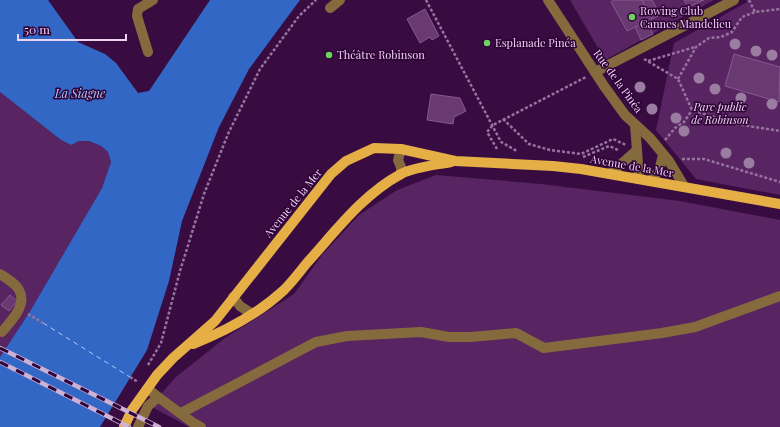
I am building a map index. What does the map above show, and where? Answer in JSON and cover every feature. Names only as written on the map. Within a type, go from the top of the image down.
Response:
[{"type":"main road","name":"Avenue de la Mer","points":[[124,427],[132,410],[157,375],[215,321],[331,174],[346,161],[374,148],[401,149],[455,161],[553,166],[640,178],[780,204]]},
{"type":"main road","name":"Avenue de la Mer","points":[[186,347],[219,334],[271,301],[286,288],[351,213],[370,195],[401,174],[410,170],[455,161]]},
{"type":"street","points":[[148,52],[136,16],[138,9],[153,0]]},
{"type":"street","points":[[330,8],[340,0]]},
{"type":"street","name":"Rue de la Pinéa","points":[[548,0],[625,115],[635,125],[640,178]]},
{"type":"street","points":[[596,72],[734,0]]},
{"type":"street","points":[[635,125],[650,138],[669,161],[684,186]]},
{"type":"street","points":[[401,149],[398,160],[401,168],[401,174]]},
{"type":"street","points":[[610,174],[637,150]]},
{"type":"street","points":[[650,181],[658,171],[661,152]]},
{"type":"street","points":[[0,274],[19,290],[21,303],[2,332]]},
{"type":"street","points":[[181,413],[316,342],[347,336],[421,332],[471,337],[516,333],[544,348],[662,333],[695,327],[780,296]]},
{"type":"street","points":[[233,298],[240,306],[252,314]]},
{"type":"street","points":[[148,389],[201,427]]},
{"type":"street","points":[[138,427],[148,406],[158,397]]},
{"type":"path","points":[[161,343],[180,271],[204,194],[228,134],[260,69],[299,16],[316,0]]},
{"type":"path","points":[[426,0],[501,142],[515,150],[521,151]]},
{"type":"path","points":[[749,0],[754,12]]},
{"type":"path","points":[[648,61],[696,47],[710,38],[721,37],[732,32],[742,17],[754,12],[780,9]]},
{"type":"path","points":[[678,79],[696,47]]},
{"type":"path","points":[[635,52],[678,79],[692,110],[736,124],[780,131]]},
{"type":"path","points":[[497,149],[487,132],[492,125],[596,72]]},
{"type":"path","points":[[661,152],[675,128],[684,122],[692,110]]},
{"type":"path","points":[[503,119],[529,144],[550,150],[581,154],[613,138],[637,150]]},
{"type":"path","points":[[580,158],[609,146],[618,150]]},
{"type":"path","points":[[676,160],[704,159],[780,182]]},
{"type":"path","points":[[19,308],[43,323]]},
{"type":"green space","name":"Rowing Club Cannes Mandelieu","points":[[570,0],[714,0],[605,60]]},
{"type":"green space","name":"Parc public de Robinson","points":[[746,0],[780,0],[780,195],[696,179],[656,130],[674,43],[747,2]]},
{"type":"green space","points":[[0,92],[61,140],[71,145],[79,141],[89,141],[101,146],[108,152],[111,162],[102,188],[29,313],[0,357]]},
{"type":"green space","points":[[436,175],[541,184],[680,201],[780,220],[780,427],[189,427],[152,407],[158,397],[176,377],[225,338],[294,294],[322,255],[359,215],[397,190]]},
{"type":"water","name":"La Siagne","points":[[0,0],[48,0],[78,42],[105,54],[116,63],[138,93],[149,91],[210,0],[300,0],[249,69],[219,127],[182,221],[169,281],[147,350],[100,427],[0,427],[0,357],[29,313],[102,188],[111,162],[108,152],[101,146],[89,141],[79,141],[71,145],[61,140],[0,92]]},
{"type":"building","points":[[614,0],[642,0],[652,19],[627,31],[611,2]]},
{"type":"building","points":[[642,0],[652,0],[660,15],[652,19]]},
{"type":"building","points":[[684,0],[704,0],[688,7]]},
{"type":"building","points":[[425,9],[439,36],[432,40],[430,37],[420,43],[407,19]]},
{"type":"building","points":[[647,21],[653,34],[641,40],[635,27]]},
{"type":"building","points":[[734,54],[780,67],[779,102],[725,86]]},
{"type":"building","points":[[431,94],[460,98],[466,111],[454,117],[453,124],[427,120]]},
{"type":"building","points":[[10,295],[17,301],[9,311],[1,305]]},
{"type":"ferry route","points":[[43,323],[130,377]]},
{"type":"railway","points":[[0,348],[159,427]]},
{"type":"railway","points":[[0,362],[129,427]]},
{"type":"place","name":"Rowing Club Cannes Mandelieu","points":[[632,17]]},
{"type":"place","name":"Esplanade Pinéa","points":[[487,43]]},
{"type":"place","name":"Théâtre Robinson","points":[[329,55]]}]
